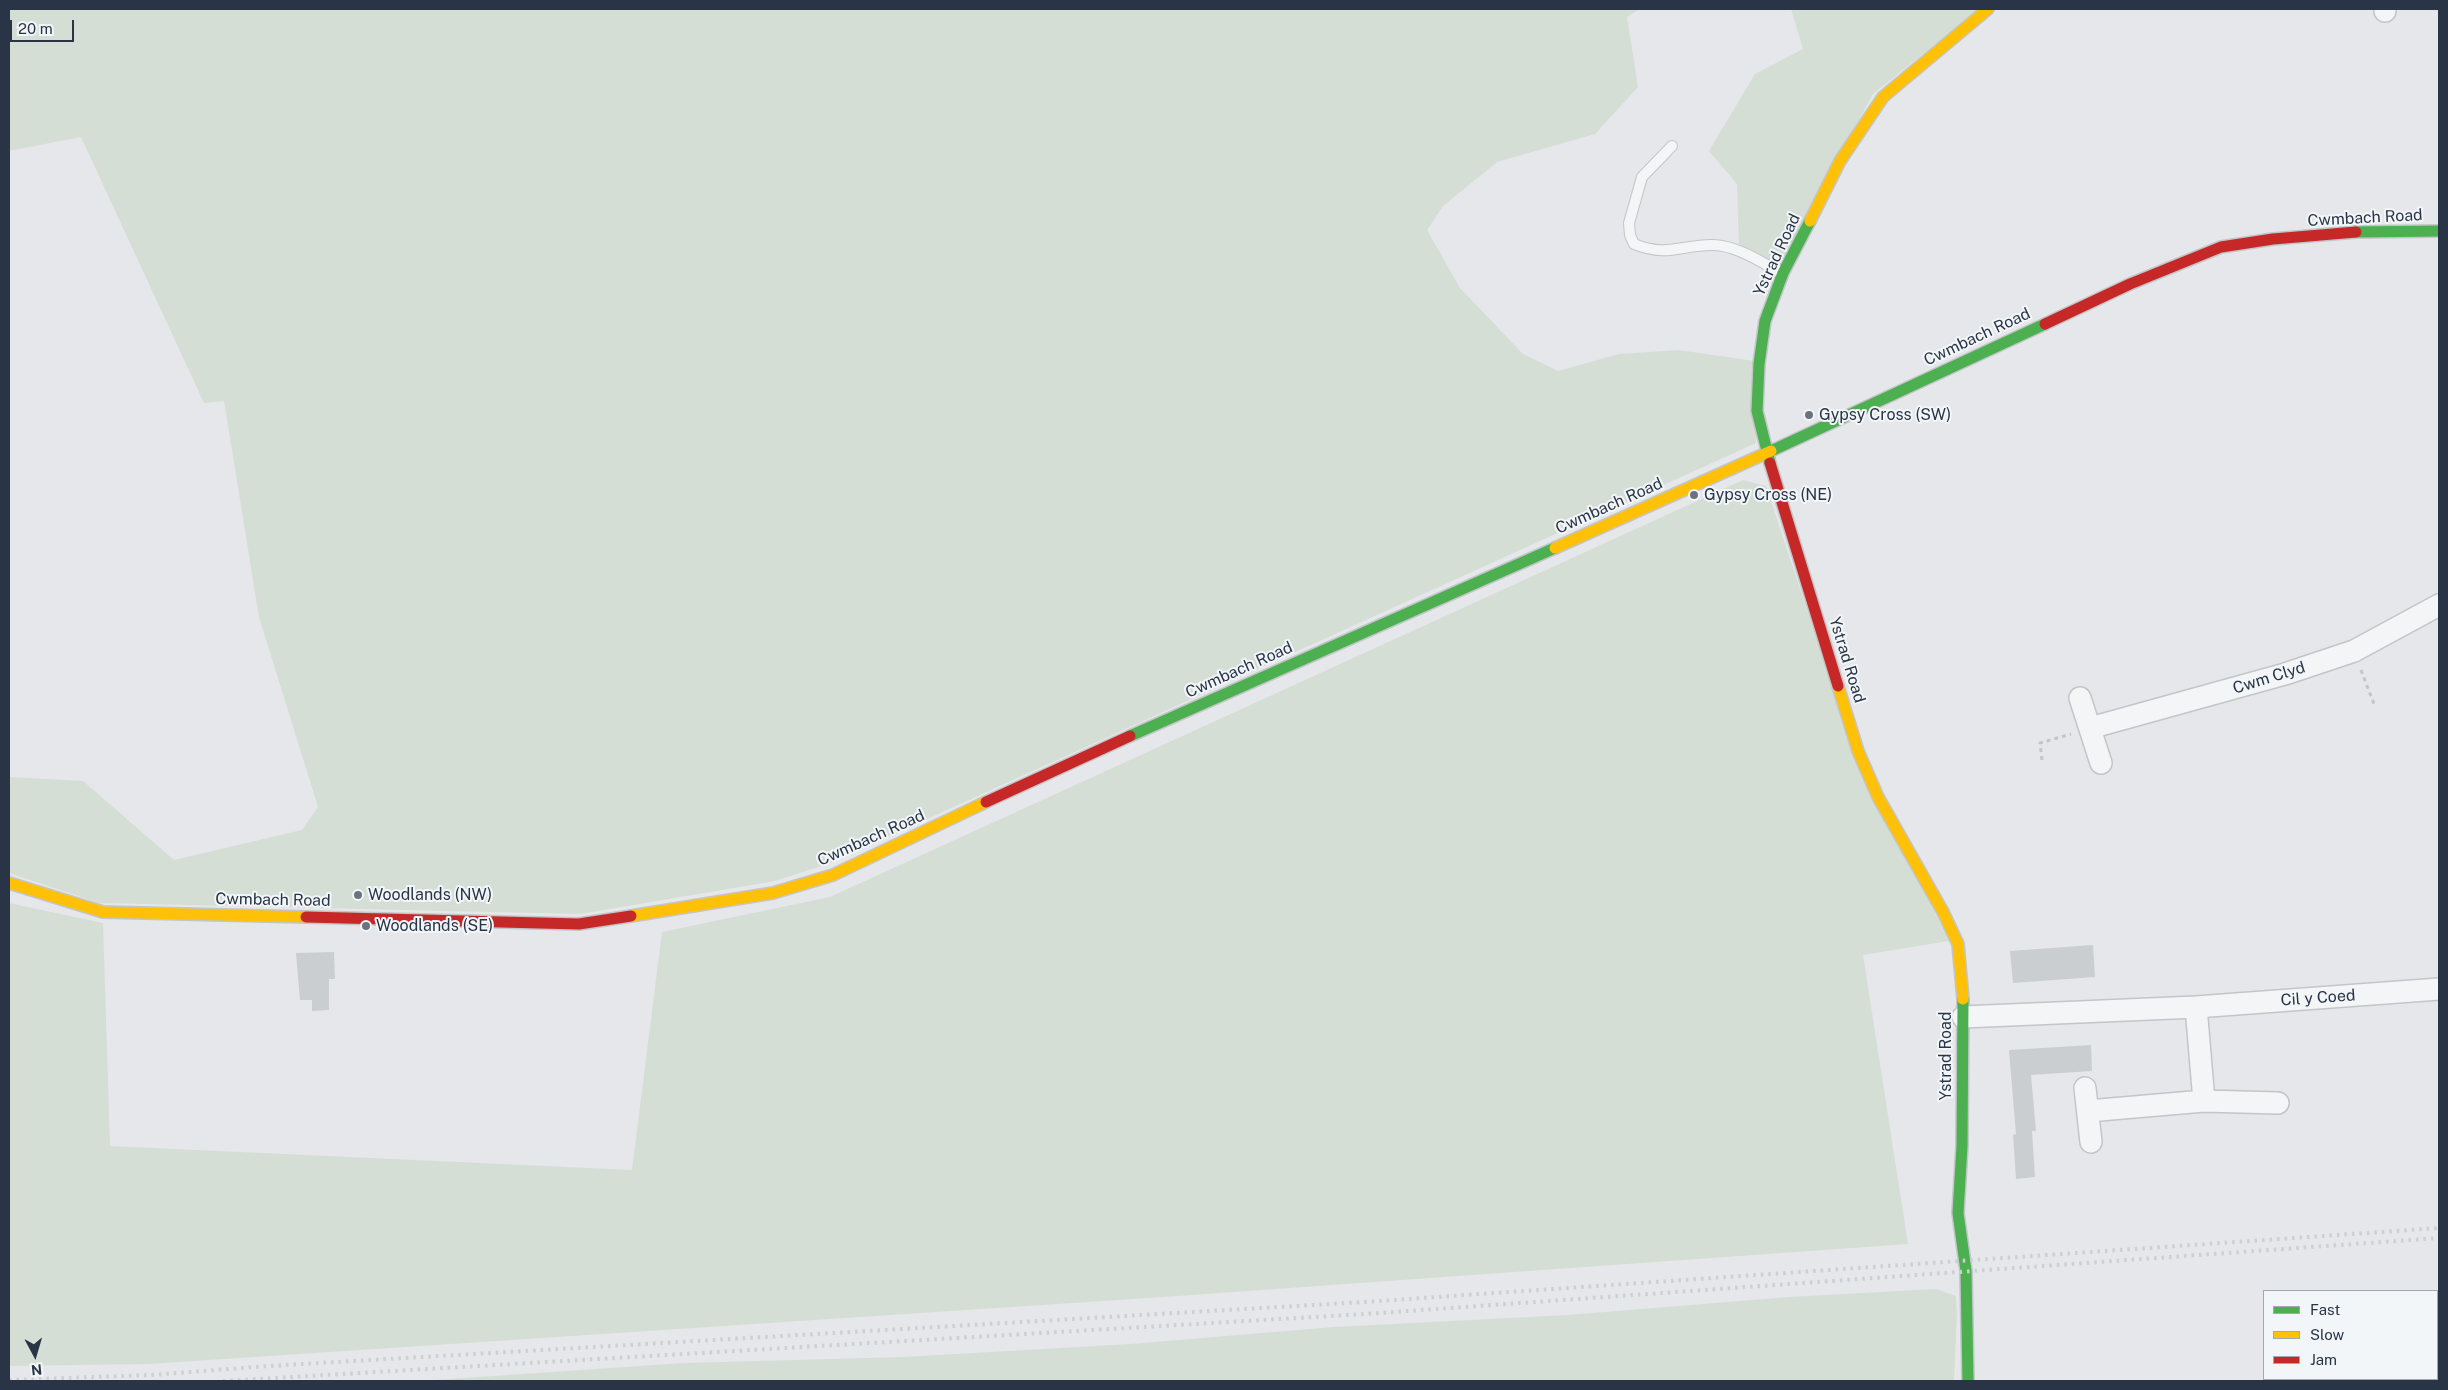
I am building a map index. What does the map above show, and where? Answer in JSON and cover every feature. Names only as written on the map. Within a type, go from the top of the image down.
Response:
[{"type":"main road","name":"Ystrad Road","points":[[1968,1381],[1966,1271],[1958,1213],[1962,1146],[1963,1017],[1962,973],[1958,944],[1943,912],[1878,797],[1858,751],[1767,453],[1757,411],[1765,321],[1783,273],[1840,161],[1883,98],[1988,9]]},
{"type":"main road","name":"Cwmbach Road","points":[[9,883],[103,912],[579,924],[772,893],[833,876],[1030,782],[1767,453],[2130,284],[2221,247],[2273,239],[2362,232],[2439,231]]},
{"type":"street","name":"Cwm Clyd","points":[[2090,728],[2285,674],[2354,650],[2439,605]]},
{"type":"street","points":[[2080,698],[2101,763]]},
{"type":"street","name":"Cil y Coed","points":[[1963,1017],[2196,1007],[2439,989]]},
{"type":"street","points":[[2196,1007],[2204,1101]]},
{"type":"street","points":[[2085,1088],[2091,1142]]},
{"type":"street","points":[[2088,1112],[2204,1101],[2278,1103]]},
{"type":"lane","points":[[1672,146],[1642,178],[1629,223],[1630,235],[1634,244],[1661,252],[1714,245],[1729,247],[1783,273]]},
{"type":"path","points":[[2354,650],[2374,704]]},
{"type":"path","points":[[2042,760],[2040,743],[2090,728]]},
{"type":"shaded area","points":[[9,9],[1640,9],[1627,17],[1638,87],[1595,134],[1497,162],[1443,206],[1427,230],[1460,288],[1523,354],[1558,371],[1619,354],[1679,350],[1754,361],[1756,443],[828,864],[775,881],[580,914],[99,903],[9,873],[9,777],[83,781],[174,860],[302,830],[318,807],[259,617],[224,401],[204,403],[81,137],[9,151]]},
{"type":"shaded area","points":[[1791,9],[1979,9],[1873,94],[1781,264],[1739,248],[1737,184],[1709,151],[1755,74],[1803,49]]},
{"type":"shaded area","points":[[1743,480],[1766,486],[1855,754],[1949,941],[1863,955],[1908,1244],[1163,1297],[148,1364],[9,1366],[9,903],[103,923],[110,1146],[632,1170],[662,932],[830,897]]},
{"type":"shaded area","points":[[1936,1289],[1956,1296],[1954,1381],[420,1381],[684,1363],[903,1357],[1131,1344],[1334,1327],[1568,1315],[1789,1297]]},
{"type":"building","points":[[2093,945],[2095,977],[2013,983],[2010,951]]},
{"type":"building","points":[[334,952],[335,979],[329,979],[329,1010],[312,1011],[312,1000],[300,1000],[296,953]]},
{"type":"building","points":[[2091,1045],[2092,1071],[2031,1075],[2036,1131],[2032,1131],[2035,1177],[2016,1179],[2013,1135],[2016,1134],[2009,1050]]},
{"type":"railway","points":[[9,1380],[151,1375],[268,1366],[1364,1302],[2439,1228]]},
{"type":"railway","points":[[223,1381],[1365,1314],[2439,1238]]},
{"type":"traffic: fast","points":[[1770,463],[1757,411],[1759,364],[1765,321],[1783,273],[1810,221]]},
{"type":"traffic: fast","points":[[2356,232],[2439,231]]},
{"type":"traffic: fast","points":[[1771,451],[2045,324]]},
{"type":"traffic: fast","points":[[1130,736],[1555,548]]},
{"type":"traffic: fast","points":[[1963,999],[1962,1146],[1958,1213],[1966,1271],[1968,1381]]},
{"type":"traffic: slow","points":[[1810,221],[1840,161],[1883,97],[1988,9]]},
{"type":"traffic: slow","points":[[1555,548],[1771,451]]},
{"type":"traffic: slow","points":[[1838,686],[1858,751],[1878,797],[1943,912],[1958,944],[1963,999]]},
{"type":"traffic: slow","points":[[631,916],[773,893],[833,875],[986,802]]},
{"type":"traffic: slow","points":[[9,883],[103,912],[306,917]]},
{"type":"traffic: jam","points":[[2045,324],[2130,284],[2221,247],[2273,239],[2356,232]]},
{"type":"traffic: jam","points":[[1770,463],[1838,686]]},
{"type":"traffic: jam","points":[[986,802],[1130,736]]},
{"type":"traffic: jam","points":[[306,917],[579,924],[631,916]]},
{"type":"place","name":"Gypsy Cross (SW)","points":[[1809,415]]},
{"type":"place","name":"Gypsy Cross (NE)","points":[[1694,495]]},
{"type":"place","name":"Woodlands (NW)","points":[[358,895]]},
{"type":"place","name":"Woodlands (SE)","points":[[366,926]]}]
